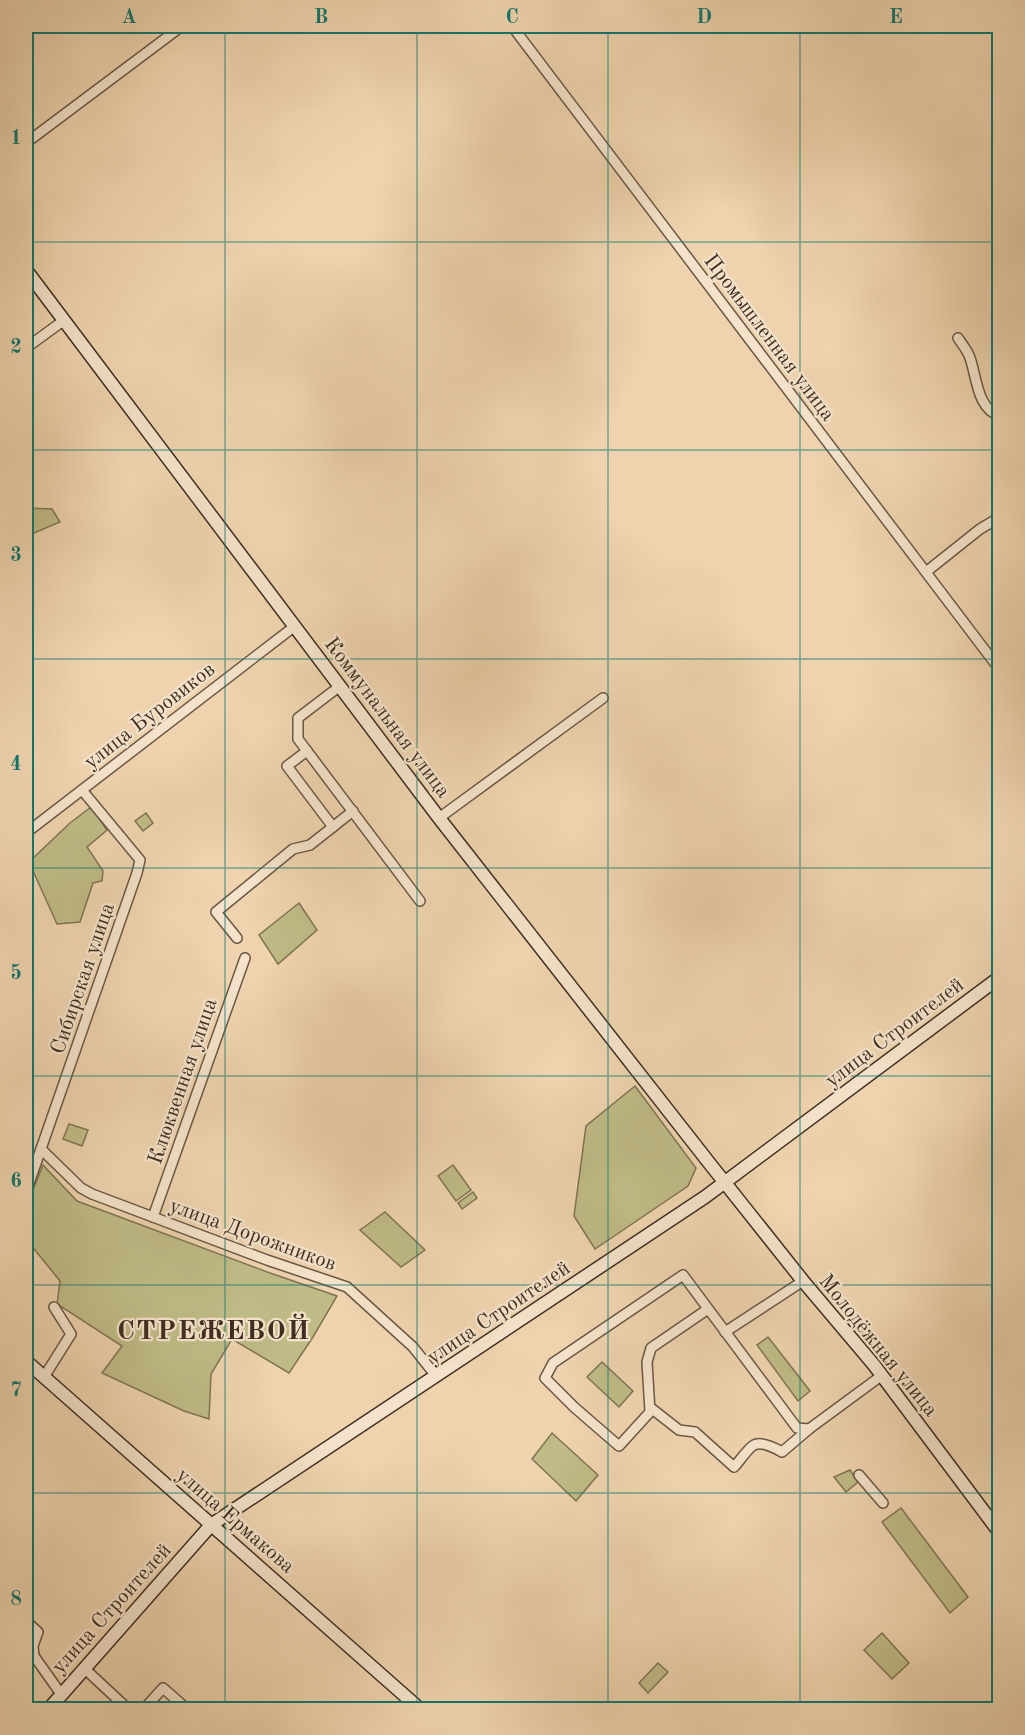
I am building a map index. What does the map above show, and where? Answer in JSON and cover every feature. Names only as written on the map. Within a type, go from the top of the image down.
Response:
[{"type":"main road","name":"Коммунальная улица","points":[[26,270],[440,818],[725,1183]]},
{"type":"main road","name":"улица Строителей","points":[[48,1710],[211,1525],[725,1183],[999,977]]},
{"type":"main road","name":"Молодёжная улица","points":[[725,1183],[881,1376],[948,1462],[999,1533]]},
{"type":"main road","name":"улица Ермакова","points":[[26,1361],[421,1710]]},
{"type":"street","points":[[26,143],[182,26]]},
{"type":"street","name":"Промышленная улица","points":[[512,26],[999,670]]},
{"type":"street","points":[[26,348],[63,321]]},
{"type":"street","points":[[958,338],[970,357],[983,403],[987,409],[999,416]]},
{"type":"street","points":[[926,572],[980,529],[999,520]]},
{"type":"street","name":"улица Буровиков","points":[[26,833],[295,626]]},
{"type":"street","points":[[340,686],[298,718],[298,739],[420,902]]},
{"type":"street","points":[[440,818],[603,698]]},
{"type":"street","points":[[307,751],[287,766],[333,827]]},
{"type":"street","name":"Сибирская улица","points":[[26,1192],[140,860],[82,789]]},
{"type":"street","points":[[237,938],[216,912],[293,849],[310,845],[353,811]]},
{"type":"street","name":"Клюквенная улица","points":[[153,1217],[245,958]]},
{"type":"street","name":"улица Дорожников","points":[[42,1149],[81,1188],[92,1194],[267,1260],[347,1287],[412,1347],[436,1376]]},
{"type":"street","points":[[683,1264],[683,1275],[797,1428],[809,1429]]},
{"type":"street","points":[[683,1275],[553,1363],[545,1378],[619,1446],[650,1412],[646,1362],[651,1348],[708,1309]]},
{"type":"street","points":[[725,1332],[803,1281]]},
{"type":"street","points":[[44,1377],[70,1334],[54,1307]]},
{"type":"street","points":[[651,1408],[679,1430],[695,1432],[734,1467],[754,1445],[760,1444],[782,1452],[809,1429],[881,1376]]},
{"type":"street","points":[[859,1474],[883,1503]]},
{"type":"street","points":[[26,1620],[38,1632],[33,1646],[34,1656],[61,1694]]},
{"type":"street","points":[[84,1668],[129,1710]]},
{"type":"street","points":[[144,1710],[163,1688],[188,1710]]},
{"type":"shaded area","points":[[26,508],[52,509],[60,522],[27,536]]},
{"type":"shaded area","points":[[91,807],[107,830],[87,847],[103,871],[102,881],[93,883],[80,922],[57,924],[29,862],[70,823]]},
{"type":"shaded area","points":[[146,813],[153,823],[143,831],[135,821]]},
{"type":"shaded area","points":[[299,903],[317,930],[278,964],[259,935]]},
{"type":"shaded area","points":[[635,1086],[696,1168],[688,1186],[595,1249],[574,1216],[586,1126]]},
{"type":"shaded area","points":[[69,1124],[88,1130],[82,1146],[63,1139]]},
{"type":"shaded area","points":[[43,1165],[77,1201],[337,1296],[289,1373],[232,1339],[211,1374],[209,1419],[184,1411],[102,1373],[122,1346],[57,1304],[60,1281],[26,1239],[26,1207]]},
{"type":"shaded area","points":[[453,1165],[471,1190],[456,1201],[438,1176]]},
{"type":"shaded area","points":[[473,1192],[477,1198],[462,1209],[458,1203]]},
{"type":"shaded area","points":[[385,1212],[425,1250],[401,1267],[360,1230]]},
{"type":"shaded area","points":[[768,1337],[810,1391],[798,1401],[757,1345]]},
{"type":"shaded area","points":[[602,1362],[633,1391],[619,1407],[587,1377]]},
{"type":"shaded area","points":[[552,1433],[598,1475],[576,1501],[532,1459]]},
{"type":"shaded area","points":[[850,1470],[858,1482],[846,1492],[834,1477]]},
{"type":"shaded area","points":[[901,1508],[968,1597],[950,1613],[882,1522]]},
{"type":"shaded area","points":[[882,1633],[909,1663],[892,1679],[864,1650]]},
{"type":"shaded area","points":[[658,1663],[668,1672],[648,1693],[639,1683]]},
{"type":"district","name":"СТРЕЖЕВОЙ","points":[[214,1330]]}]
